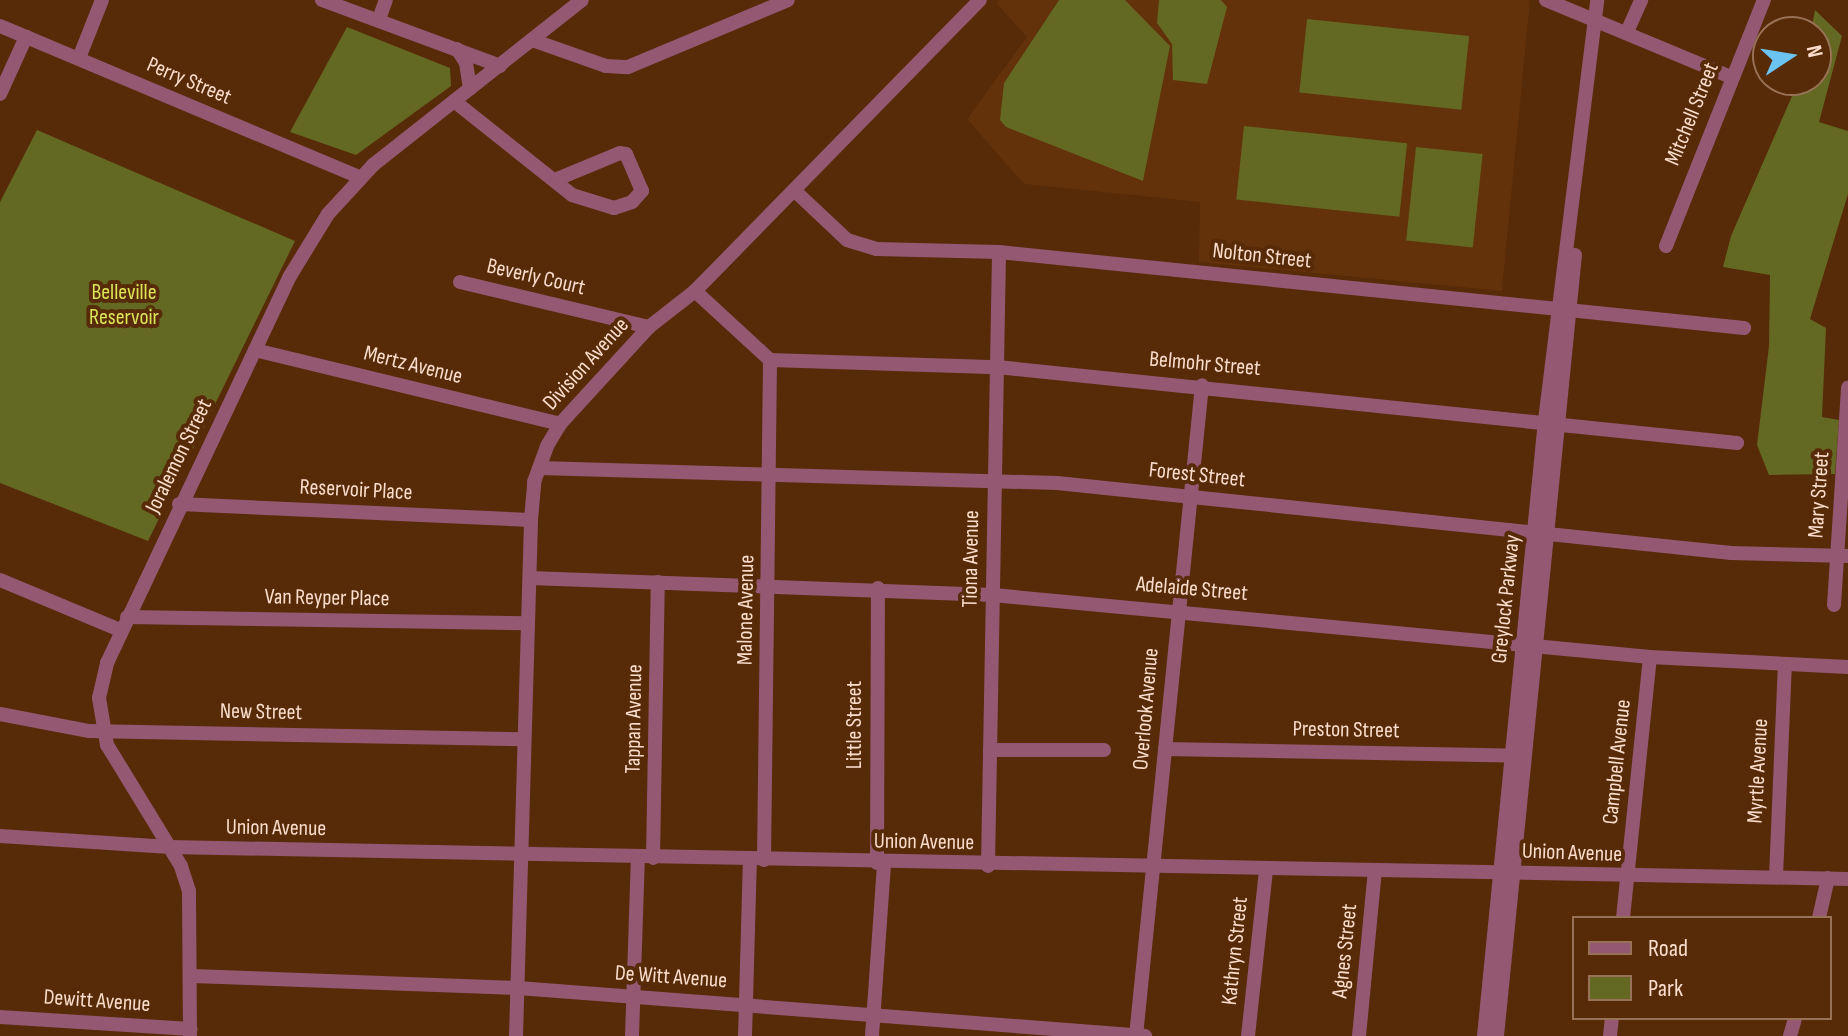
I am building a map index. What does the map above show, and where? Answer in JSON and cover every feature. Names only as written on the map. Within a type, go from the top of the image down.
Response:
[{"type":"street","points":[[79,58],[102,0]]},
{"type":"street","points":[[322,0],[500,66]]},
{"type":"street","points":[[379,19],[386,0]]},
{"type":"street","name":"Joralemon Street","points":[[190,1032],[192,905],[170,847],[113,758],[102,732],[101,686],[124,623],[179,504],[308,246],[360,177],[582,0]]},
{"type":"street","points":[[532,40],[606,66],[628,67],[786,0]]},
{"type":"street","name":"Division Avenue","points":[[516,1036],[531,520],[539,468],[560,424],[649,327],[695,291],[980,0]]},
{"type":"street","points":[[1546,0],[1731,77]]},
{"type":"street","name":"Greylock Parkway","points":[[1497,1036],[1519,756],[1542,533],[1561,422],[1566,308],[1597,0]]},
{"type":"street","points":[[1627,32],[1641,0]]},
{"type":"street","name":"Mitchell Street","points":[[1666,246],[1764,0]]},
{"type":"street","name":"Perry Street","points":[[0,26],[360,177]]},
{"type":"street","points":[[0,94],[26,37]]},
{"type":"street","points":[[457,49],[466,63],[470,89]]},
{"type":"street","points":[[454,101],[586,201],[614,208],[638,197],[640,182],[626,154],[620,153],[557,179]]},
{"type":"street","name":"Nolton Street","points":[[795,191],[847,240],[876,249],[999,252],[1744,328]]},
{"type":"street","name":"Tiona Avenue","points":[[988,866],[999,252]]},
{"type":"street","name":"Beverly Court","points":[[460,282],[649,327]]},
{"type":"street","points":[[695,291],[770,360]]},
{"type":"street","name":"Greylock Parkway","points":[[1542,533],[1545,420],[1566,308]]},
{"type":"street","name":"Mertz Avenue","points":[[255,350],[560,424]]},
{"type":"street","name":"Belmohr Street","points":[[770,360],[997,367],[1545,420],[1737,443]]},
{"type":"street","name":"Malone Avenue","points":[[745,1036],[757,860],[768,586],[770,360]]},
{"type":"street","name":"Overlook Avenue","points":[[1136,1036],[1188,496],[1202,385]]},
{"type":"street","name":"Mary Street","points":[[1834,605],[1843,556],[1848,387]]},
{"type":"street","name":"Forest Street","points":[[539,468],[995,481],[1188,496],[1731,553],[1843,556]]},
{"type":"street","name":"Reservoir Place","points":[[179,504],[531,520]]},
{"type":"street","name":"Adelaide Street","points":[[530,578],[878,588],[993,595],[1177,609],[1650,657],[1848,667]]},
{"type":"street","points":[[0,580],[124,623]]},
{"type":"street","name":"Tappan Avenue","points":[[632,1036],[645,858],[658,582]]},
{"type":"street","name":"Little Street","points":[[872,1036],[880,863],[878,588]]},
{"type":"street","name":"Van Reyper Place","points":[[124,623],[527,623]]},
{"type":"street","name":"Campbell Avenue","points":[[1623,916],[1650,657]]},
{"type":"street","name":"Myrtle Avenue","points":[[1776,877],[1785,666]]},
{"type":"street","name":"New Street","points":[[0,714],[102,732],[524,739]]},
{"type":"street","name":"Preston Street","points":[[1165,749],[1519,756]]},
{"type":"street","points":[[990,750],[1104,750]]},
{"type":"street","name":"Union Avenue","points":[[0,836],[170,847],[988,866],[1848,879]]},
{"type":"street","name":"Kathryn Street","points":[[1248,1036],[1266,870]]},
{"type":"street","name":"Agnes Street","points":[[1359,1036],[1375,871]]},
{"type":"street","name":"Greylock Parkway","points":[[1484,1036],[1508,873]]},
{"type":"street","points":[[1819,916],[1828,878]]},
{"type":"street","name":"De Witt Avenue","points":[[192,976],[518,988],[1145,1036]]},
{"type":"street","name":"Dewitt Avenue","points":[[0,1017],[190,1032]]},
{"type":"street","points":[[24,1036],[25,1018]]},
{"type":"shaded area","points":[[999,0],[1530,0],[1502,291],[1199,262],[1200,202],[1024,184],[967,119],[1027,37],[996,3]]},
{"type":"green space","points":[[1059,0],[1125,0],[1170,46],[1143,181],[1006,127],[1000,120],[1004,83]]},
{"type":"green space","points":[[1159,0],[1221,0],[1227,7],[1207,84],[1173,80],[1172,44],[1157,23]]},
{"type":"green space","points":[[1307,19],[1469,36],[1461,110],[1299,93]]},
{"type":"green space","points":[[1832,26],[1842,36],[1832,73]]},
{"type":"green space","points":[[347,27],[450,68],[451,86],[356,155],[290,132]]},
{"type":"green space","points":[[1792,96],[1826,96],[1819,122],[1848,131],[1848,194],[1810,319],[1826,328],[1822,417],[1839,420],[1835,474],[1769,475],[1757,445],[1769,346],[1770,275],[1723,267],[1731,236]]},
{"type":"green space","points":[[1244,126],[1407,143],[1399,217],[1236,200]]},
{"type":"green space","name":"Belleville Reservoir","points":[[37,130],[295,241],[148,541],[0,483],[0,202]]},
{"type":"green space","points":[[1416,147],[1483,154],[1473,247],[1406,240]]}]
